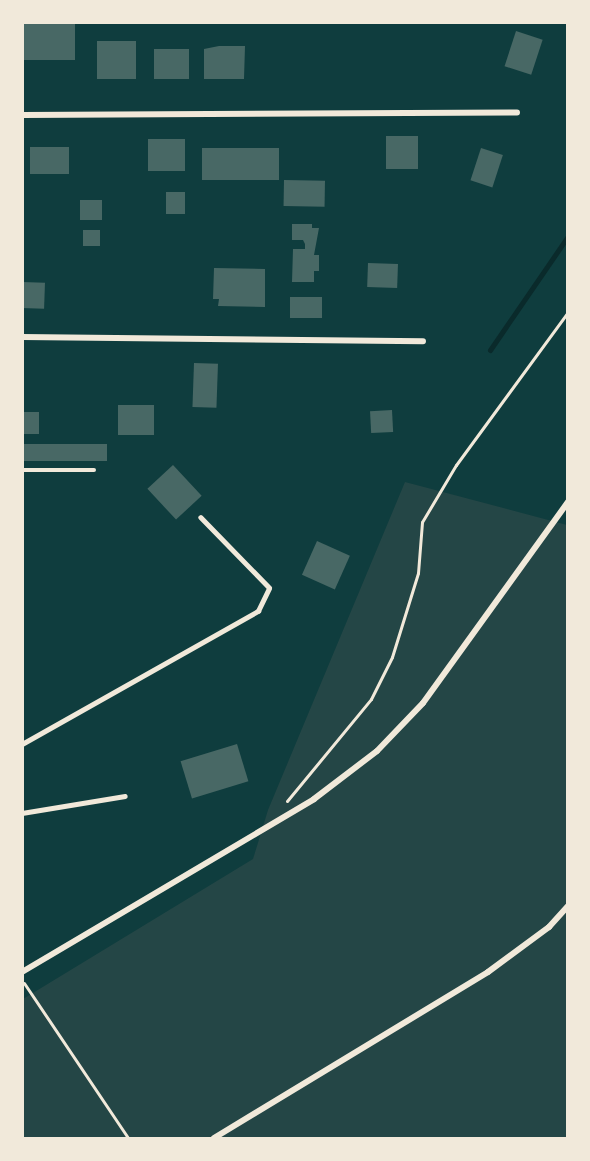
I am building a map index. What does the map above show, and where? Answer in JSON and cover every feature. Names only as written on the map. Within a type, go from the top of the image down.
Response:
[{"type":"street","points":[[22,115],[517,112]]},
{"type":"street","points":[[22,337],[423,341]]},
{"type":"street","points":[[22,972],[314,799],[377,750],[423,703],[567,502]]},
{"type":"street","points":[[214,1138],[488,972],[549,927],[567,906]]},
{"type":"lane","points":[[22,470],[94,470]]},
{"type":"lane","points":[[22,744],[258,611],[269,588],[201,518]]},
{"type":"lane","points":[[22,813],[125,796]]},
{"type":"path","points":[[276,820],[292,792],[371,699],[392,657],[418,573],[422,522],[456,465],[567,312]]},
{"type":"path","points":[[22,981],[128,1138]]},
{"type":"shaded area","points":[[405,482],[567,525],[567,1138],[23,1138],[23,999],[253,859],[268,810]]},
{"type":"building","points":[[22,22],[75,22],[75,60],[22,60]]},
{"type":"building","points":[[516,31],[543,40],[531,75],[505,66]]},
{"type":"building","points":[[97,41],[136,41],[136,79],[97,79]]},
{"type":"building","points":[[219,46],[245,46],[244,79],[204,79],[204,49]]},
{"type":"building","points":[[154,49],[189,49],[189,79],[154,79]]},
{"type":"building","points":[[386,136],[418,136],[418,169],[386,169]]},
{"type":"building","points":[[148,139],[185,139],[185,171],[148,171]]},
{"type":"building","points":[[30,147],[69,147],[69,174],[30,174]]},
{"type":"building","points":[[202,148],[279,148],[279,180],[202,180]]},
{"type":"building","points":[[481,148],[503,155],[492,187],[470,180]]},
{"type":"building","points":[[284,180],[325,181],[325,207],[284,206]]},
{"type":"building","points":[[166,192],[185,192],[185,214],[166,214]]},
{"type":"building","points":[[80,200],[102,200],[102,220],[80,220]]},
{"type":"building","points":[[292,224],[312,224],[312,228],[319,228],[314,255],[319,255],[319,271],[314,271],[314,282],[292,282],[293,249],[305,249],[305,244],[303,240],[292,240]]},
{"type":"building","points":[[83,230],[100,230],[100,246],[83,246]]},
{"type":"building","points":[[368,263],[398,264],[397,288],[367,287]]},
{"type":"building","points":[[214,268],[265,269],[265,307],[218,306],[219,299],[213,299]]},
{"type":"building","points":[[22,282],[45,283],[44,309],[22,308]]},
{"type":"building","points":[[290,297],[322,297],[322,318],[290,318]]},
{"type":"building","points":[[194,363],[218,364],[216,408],[192,407]]},
{"type":"building","points":[[118,405],[154,405],[154,435],[118,435]]},
{"type":"building","points":[[392,410],[393,432],[371,433],[370,411]]},
{"type":"building","points":[[22,412],[39,412],[39,434],[22,434]]},
{"type":"building","points":[[22,444],[107,444],[107,461],[22,461]]},
{"type":"building","points":[[173,465],[202,496],[176,520],[147,489]]},
{"type":"building","points":[[317,541],[350,556],[335,589],[302,575]]},
{"type":"building","points":[[237,744],[248,781],[192,799],[181,761]]},
{"type":"waterway","points":[[490,350],[568,236]]}]
